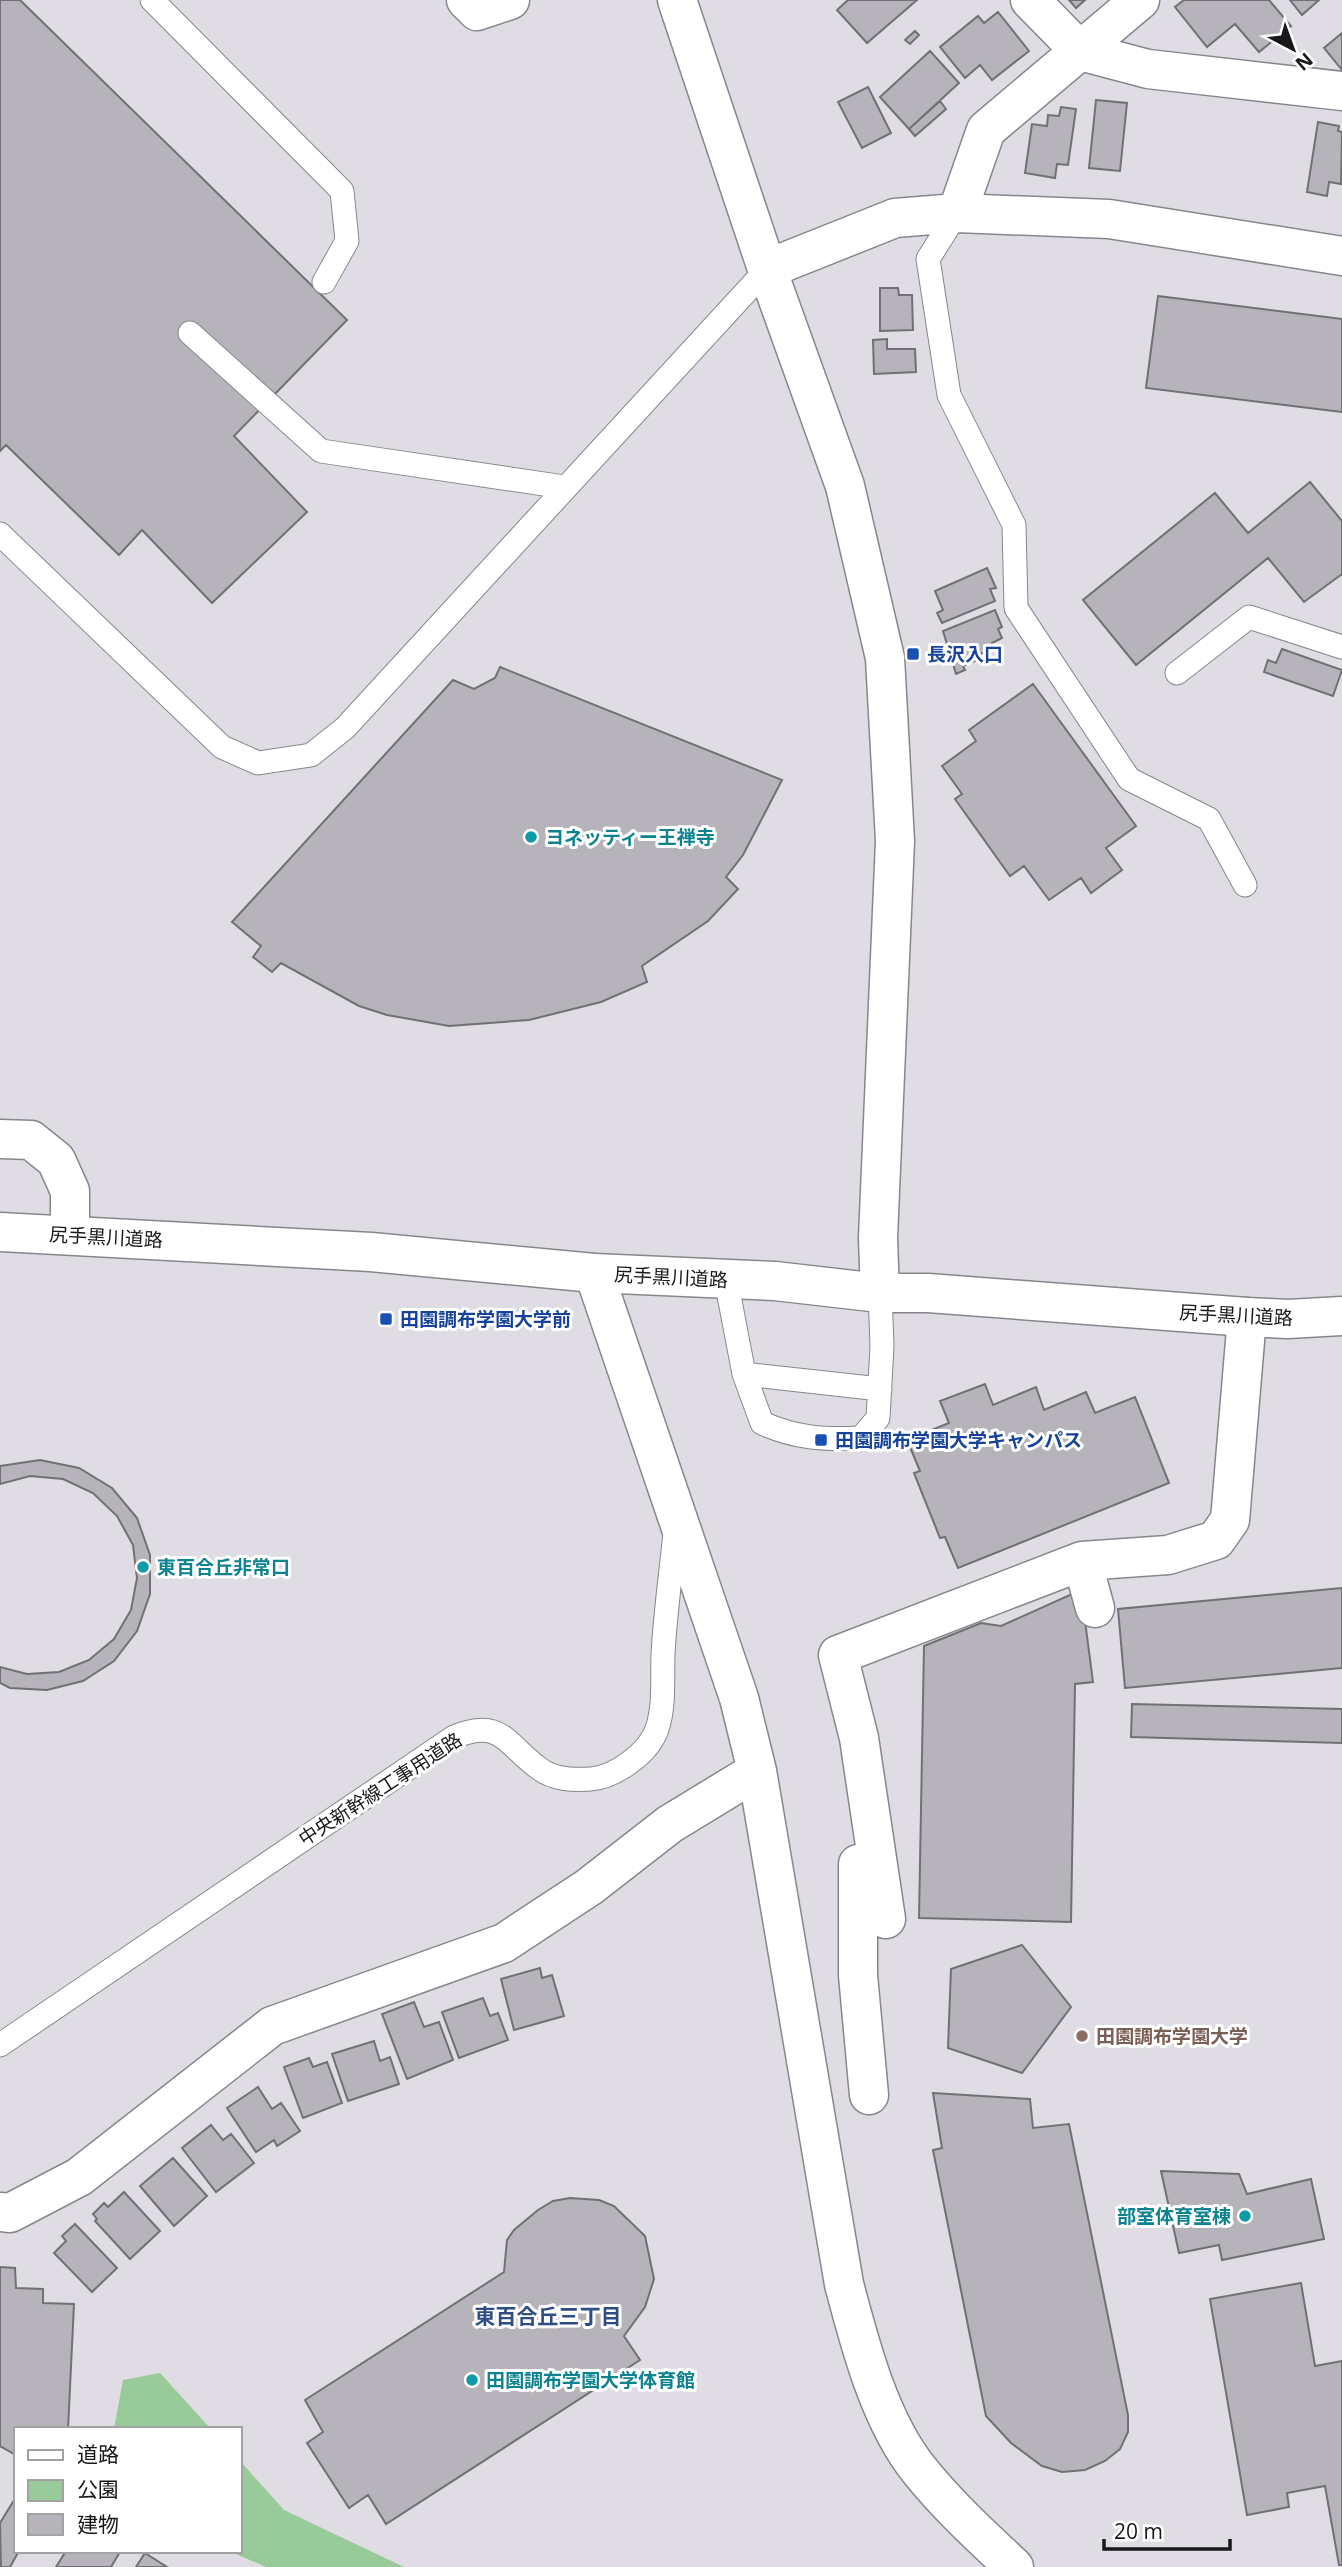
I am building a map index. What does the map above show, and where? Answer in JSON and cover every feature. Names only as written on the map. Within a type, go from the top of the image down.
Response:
[{"type":"street","points":[[466,0],[477,11],[510,0]]},
{"type":"street","points":[[677,0],[767,270],[845,486],[885,658],[895,841],[878,1238],[880,1293]]},
{"type":"street","points":[[1030,0],[1080,51],[1148,69],[1342,91]]},
{"type":"street","points":[[957,213],[986,130],[1140,0]]},
{"type":"street","points":[[767,270],[895,218],[957,213],[1109,219],[1342,256]]},
{"type":"street","points":[[0,1139],[31,1140],[57,1160],[70,1191],[70,1234]]},
{"type":"street","name":"尻手黒川道路","points":[[0,1233],[70,1234],[371,1252],[594,1273],[775,1281],[880,1293],[928,1293],[1247,1317],[1288,1319],[1342,1316]]},
{"type":"street","points":[[594,1273],[739,1698],[757,1771],[844,2284],[862,2351],[883,2408],[919,2470],[1014,2567]]},
{"type":"street","points":[[886,1919],[859,1738],[838,1655],[1082,1561],[1168,1555],[1216,1540],[1230,1520],[1247,1317]]},
{"type":"street","points":[[1082,1561],[1095,1608]]},
{"type":"street","points":[[0,2212],[10,2213],[79,2177],[272,2026],[504,1943],[589,1887],[670,1824],[757,1771]]},
{"type":"street","points":[[869,2095],[858,1975],[859,1836],[870,1816]]},
{"type":"lane","points":[[152,0],[342,191],[347,241],[324,282]]},
{"type":"lane","points":[[957,213],[928,260],[948,395],[1014,526],[1016,608],[1129,779],[1209,819],[1245,885]]},
{"type":"lane","points":[[0,534],[222,747],[258,763],[311,755],[345,728],[564,487],[767,270]]},
{"type":"lane","points":[[190,333],[321,452],[564,487]]},
{"type":"lane","points":[[1177,673],[1249,617],[1342,647]]},
{"type":"lane","points":[[726,1280],[744,1374],[762,1423],[786,1434],[821,1440],[860,1438],[878,1418],[880,1293]]},
{"type":"lane","points":[[744,1374],[880,1388]]},
{"type":"lane","name":"中央新幹線工事用道路","points":[[0,2045],[454,1737],[474,1728],[497,1732],[542,1771],[571,1780],[600,1778],[633,1761],[656,1732],[663,1696],[663,1655],[677,1519]]},
{"type":"green space","points":[[160,2373],[209,2427],[114,2427],[123,2380]]},
{"type":"green space","points":[[242,2463],[284,2510],[404,2567],[266,2567],[234,2553],[242,2553]]},
{"type":"building","points":[[0,0],[20,0],[347,320],[234,436],[307,512],[212,603],[142,530],[119,555],[6,445],[0,451]]},
{"type":"building","points":[[848,0],[917,0],[867,43],[837,10]]},
{"type":"building","points":[[1069,0],[1085,0],[1076,8]]},
{"type":"building","points":[[1184,0],[1269,0],[1291,26],[1259,52],[1235,24],[1207,47],[1175,7]]},
{"type":"building","points":[[1290,0],[1319,0],[1302,15]]},
{"type":"building","points":[[998,12],[1029,51],[992,80],[980,65],[965,78],[940,47],[978,16],[984,23]]},
{"type":"building","points":[[915,31],[919,35],[910,44],[905,40]]},
{"type":"building","points":[[1342,33],[1342,70],[1324,48]]},
{"type":"building","points":[[930,51],[959,83],[909,129],[880,97]]},
{"type":"building","points":[[868,87],[891,133],[862,148],[838,102]]},
{"type":"building","points":[[1096,100],[1127,103],[1120,171],[1089,168]]},
{"type":"building","points":[[940,101],[946,109],[915,136],[909,129]]},
{"type":"building","points":[[1061,107],[1076,109],[1068,165],[1057,164],[1055,178],[1025,173],[1032,124],[1047,126],[1048,115],[1059,116]]},
{"type":"building","points":[[1318,122],[1339,126],[1338,131],[1342,132],[1341,184],[1329,182],[1327,196],[1307,192]]},
{"type":"building","points":[[880,288],[898,288],[899,295],[912,295],[913,330],[880,331]]},
{"type":"building","points":[[1158,296],[1342,319],[1342,412],[1146,388]]},
{"type":"building","points":[[887,339],[887,349],[915,349],[916,372],[874,374],[873,340]]},
{"type":"building","points":[[1310,482],[1342,521],[1342,574],[1304,602],[1268,558],[1136,665],[1083,600],[1215,493],[1248,533]]},
{"type":"building","points":[[987,568],[996,588],[990,589],[995,601],[942,623],[937,613],[943,610],[935,591]]},
{"type":"building","points":[[995,610],[1002,627],[998,629],[1002,638],[992,643],[995,648],[980,654],[982,658],[963,666],[965,670],[956,674],[943,631]]},
{"type":"building","points":[[1282,649],[1342,670],[1333,696],[1264,672],[1268,660],[1276,663]]},
{"type":"building","name":"ヨネッティー王禅寺","points":[[500,667],[782,780],[743,855],[726,877],[738,889],[708,921],[642,966],[647,982],[601,1002],[529,1020],[449,1026],[387,1015],[359,1006],[281,963],[272,972],[253,957],[261,946],[232,922],[453,680],[474,689],[495,678]]},
{"type":"building","points":[[1033,684],[1136,826],[1106,848],[1122,870],[1091,893],[1081,878],[1049,900],[1024,866],[1010,876],[955,799],[962,794],[942,766],[976,741],[969,730]]},
{"type":"building","points":[[985,1384],[993,1405],[1036,1387],[1044,1410],[1086,1392],[1095,1413],[1135,1397],[1169,1483],[958,1568],[945,1537],[940,1538],[914,1473],[920,1471],[907,1440],[949,1423],[940,1401]]},
{"type":"building","name":"東百合丘非常口","points":[[40,1460],[79,1468],[112,1488],[137,1518],[150,1555],[150,1594],[137,1631],[114,1661],[83,1681],[47,1690],[10,1688],[0,1683],[0,1667],[27,1674],[59,1672],[89,1660],[114,1639],[131,1610],[137,1578],[133,1545],[117,1516],[93,1493],[63,1479],[30,1476],[0,1484],[0,1466]]},
{"type":"building","points":[[1342,1588],[1342,1668],[1125,1688],[1118,1609]]},
{"type":"building","points":[[1081,1590],[1093,1682],[1075,1684],[1071,1922],[919,1918],[924,1646],[981,1623],[1001,1626]]},
{"type":"building","points":[[1132,1704],[1342,1709],[1342,1743],[1131,1737]]},
{"type":"building","points":[[1022,1945],[1071,2007],[1022,2073],[948,2048],[951,1969]]},
{"type":"building","points":[[540,1968],[542,1978],[552,1975],[564,2016],[514,2030],[501,1979]]},
{"type":"building","points":[[483,1998],[490,2016],[498,2013],[508,2040],[459,2058],[442,2012]]},
{"type":"building","points":[[414,2002],[424,2027],[439,2022],[453,2060],[407,2079],[382,2014]]},
{"type":"building","points":[[374,2041],[380,2061],[390,2057],[399,2084],[348,2101],[332,2054]]},
{"type":"building","points":[[309,2058],[313,2067],[327,2062],[342,2103],[303,2118],[284,2067]]},
{"type":"building","points":[[258,2087],[272,2109],[281,2103],[300,2131],[277,2146],[274,2140],[256,2152],[227,2108]]},
{"type":"building","points":[[933,2093],[1030,2099],[1033,2128],[1069,2124],[1128,2415],[1128,2432],[1120,2449],[1105,2461],[1085,2470],[1062,2472],[1042,2466],[1011,2443],[986,2416],[933,2150],[942,2148]]},
{"type":"building","points":[[211,2125],[223,2140],[231,2134],[254,2163],[216,2192],[182,2148]]},
{"type":"building","points":[[173,2158],[207,2196],[174,2226],[140,2186]]},
{"type":"building","name":"部室体育室棟","points":[[1161,2171],[1239,2174],[1247,2194],[1311,2179],[1324,2239],[1222,2260],[1219,2245],[1179,2253]]},
{"type":"building","points":[[124,2192],[160,2231],[130,2259],[95,2221],[97,2219],[93,2214],[104,2203],[108,2207]]},
{"type":"building","name":"田園調布学園大学体育館","points":[[570,2198],[599,2200],[614,2206],[645,2236],[654,2279],[645,2307],[624,2336],[640,2360],[386,2524],[368,2495],[349,2508],[307,2443],[323,2432],[305,2400],[504,2272],[507,2240],[514,2230],[553,2201]]},
{"type":"building","points":[[75,2224],[117,2268],[92,2292],[54,2253],[66,2241],[62,2236]]},
{"type":"building","points":[[0,2267],[15,2268],[16,2288],[43,2289],[43,2303],[74,2304],[68,2427],[14,2427],[14,2454],[0,2446]]},
{"type":"building","points":[[1301,2283],[1315,2366],[1342,2361],[1342,2565],[1339,2565],[1325,2486],[1287,2493],[1289,2507],[1247,2515],[1210,2299]]},
{"type":"building","points":[[14,2500],[14,2553],[18,2553],[10,2567],[1,2567],[0,2523]]},
{"type":"building","points":[[65,2553],[119,2553],[111,2567],[56,2567]]},
{"type":"building","points":[[145,2553],[167,2567],[136,2567]]},
{"type":"place","name":"長沢入口","points":[[913,654]]},
{"type":"place","name":"ヨネッティー王禅寺","points":[[531,837]]},
{"type":"place","name":"田園調布学園大学前","points":[[386,1319]]},
{"type":"place","name":"田園調布学園大学キャンパス","points":[[821,1440]]},
{"type":"place","name":"東百合丘非常口","points":[[143,1567]]},
{"type":"place","name":"田園調布学園大学","points":[[1082,2036]]},
{"type":"place","name":"部室体育室棟","points":[[1245,2216]]},
{"type":"place","name":"田園調布学園大学体育館","points":[[472,2380]]},
{"type":"district","name":"東百合丘三丁目","points":[[548,2316]]}]
